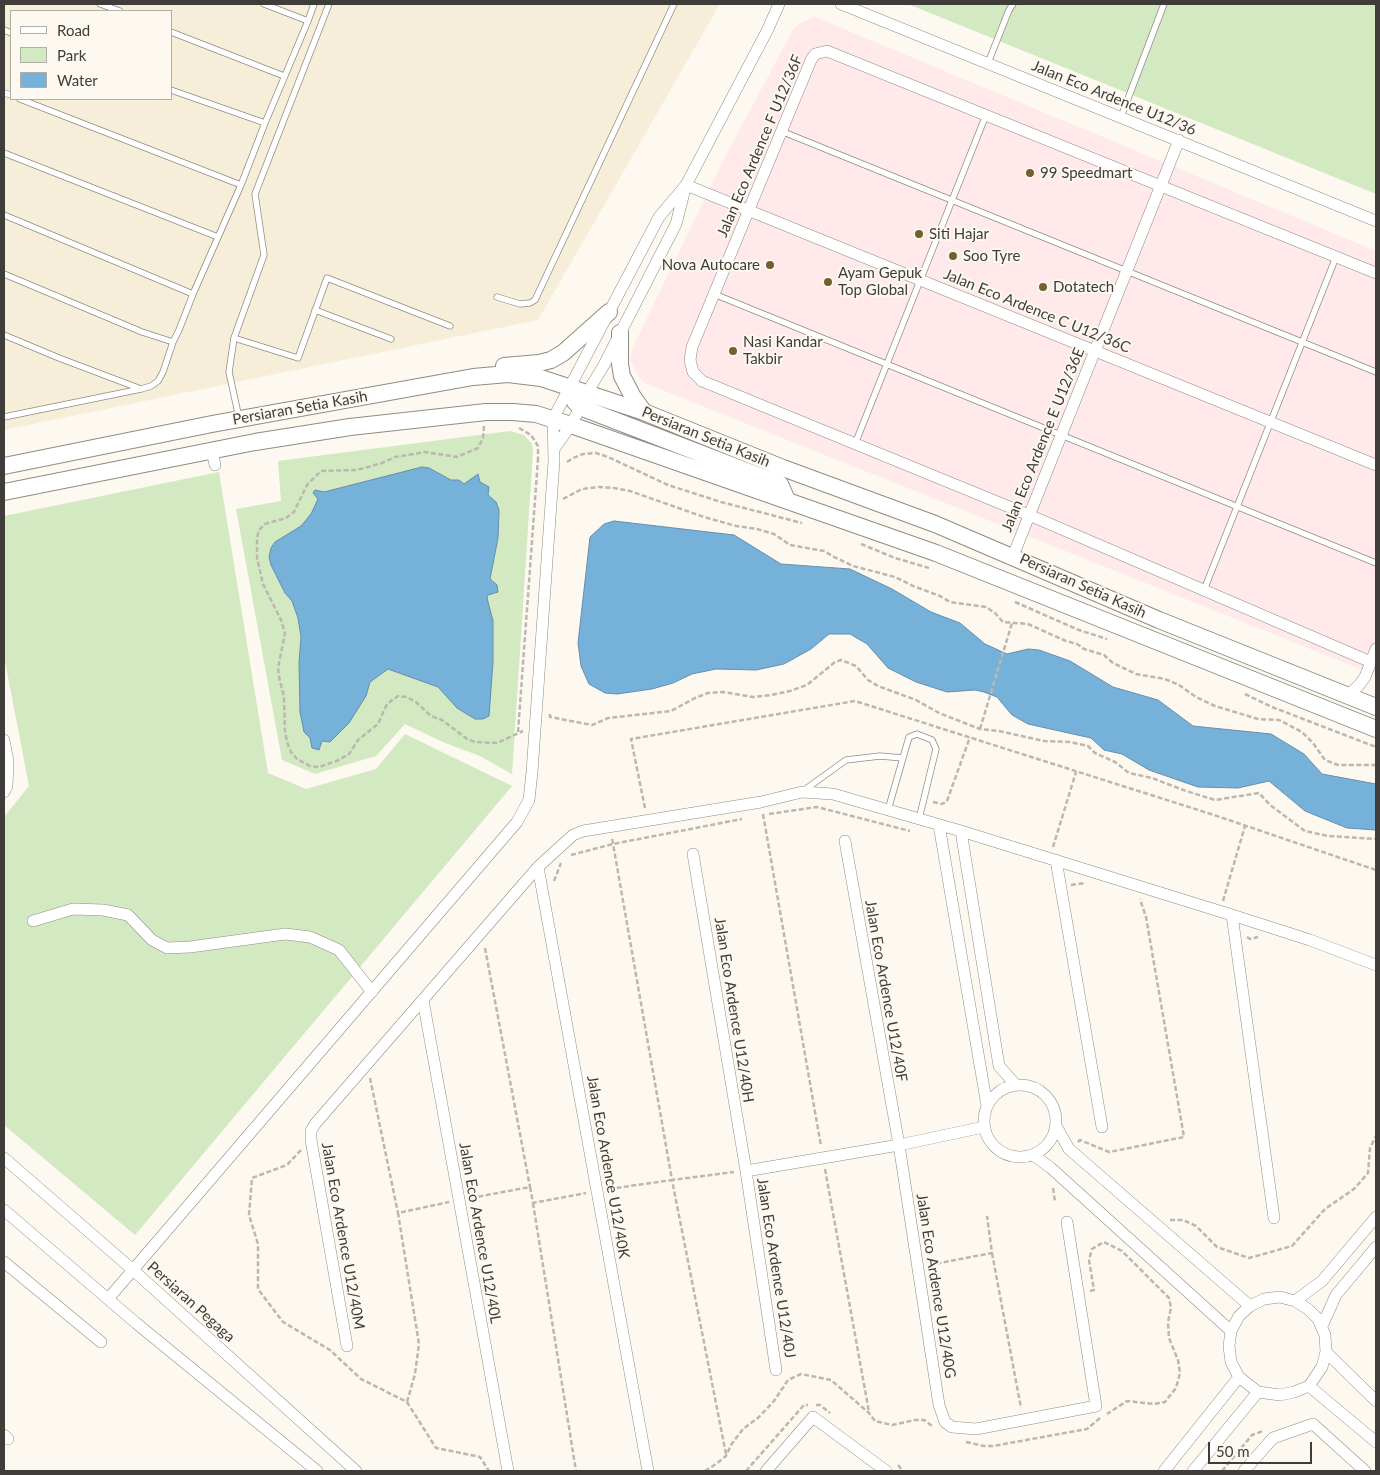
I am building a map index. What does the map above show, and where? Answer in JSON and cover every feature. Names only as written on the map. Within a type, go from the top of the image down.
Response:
[{"type":"street","points":[[108,1299],[517,822],[529,800],[554,461],[553,419],[659,217],[686,185],[768,29],[779,4]]},
{"type":"street","name":"Jalan Eco Ardence U12/36","points":[[841,4],[1376,221]]},
{"type":"street","name":"Jalan Eco Ardence F U12/36F","points":[[855,444],[702,381],[693,372],[691,366],[692,347],[781,130],[815,54],[827,51],[840,55],[986,115]]},
{"type":"street","points":[[986,115],[1376,273]]},
{"type":"street","name":"Jalan Eco Ardence E U12/36E","points":[[1013,556],[1178,140]]},
{"type":"street","points":[[554,449],[571,425],[676,224],[686,185]]},
{"type":"street","name":"Jalan Eco Ardence C U12/36C","points":[[686,185],[1376,466]]},
{"type":"street","points":[[492,374],[504,366],[551,360],[563,353],[609,312]]},
{"type":"street","points":[[620,333],[622,376],[633,397],[644,412]]},
{"type":"street","name":"Persiaran Setia Kasih","points":[[4,466],[239,419],[492,374],[541,378],[644,412],[782,468],[934,524],[1013,556],[1159,620],[1376,706]]},
{"type":"street","points":[[570,387],[574,402],[580,408],[780,484],[787,500]]},
{"type":"street","name":"Persiaran Setia Kasih","points":[[4,492],[214,458],[255,442],[350,427],[486,412],[536,414],[787,500],[936,554],[1376,730]]},
{"type":"street","points":[[855,444],[1029,515],[1371,662]]},
{"type":"street","points":[[1348,696],[1365,677],[1376,649]]},
{"type":"street","points":[[4,740],[8,761],[7,786],[4,792]]},
{"type":"street","points":[[367,1064],[538,867],[573,835],[583,831],[761,802],[802,792],[834,794],[961,831],[1310,940],[1376,965]]},
{"type":"street","points":[[939,825],[987,1106]]},
{"type":"street","points":[[961,831],[999,1066],[1015,1084]]},
{"type":"street","name":"Jalan Eco Ardence U12/40F","points":[[845,841],[898,1145]]},
{"type":"street","name":"Jalan Eco Ardence U12/40H","points":[[693,854],[746,1171]]},
{"type":"street","points":[[1052,859],[1060,884],[1102,1127]]},
{"type":"street","name":"Jalan Eco Ardence U12/40K","points":[[538,867],[648,1471]]},
{"type":"street","points":[[33,921],[73,909],[111,911],[128,915],[152,940],[167,948],[190,947],[285,934],[310,937],[339,950],[372,992]]},
{"type":"street","points":[[1232,915],[1274,1218]]},
{"type":"street","name":"Jalan Eco Ardence U12/40L","points":[[423,1000],[508,1471]]},
{"type":"street","name":"Jalan Eco Ardence U12/40M","points":[[347,1346],[311,1131],[314,1124],[367,1064]]},
{"type":"street","points":[[1015,1084],[1035,1087],[1050,1099],[1054,1108],[1056,1126],[1049,1144],[1034,1155],[1024,1157],[1006,1154],[991,1142],[984,1128],[984,1115],[987,1106],[999,1091],[1015,1084]]},
{"type":"street","points":[[1056,1126],[1069,1149],[1250,1306]]},
{"type":"street","points":[[746,1171],[984,1128]]},
{"type":"street","name":"Jalan Eco Ardence U12/40G","points":[[898,1145],[939,1405],[945,1422],[952,1427],[976,1429],[1024,1420]]},
{"type":"street","points":[[1034,1155],[1051,1168],[1231,1330]]},
{"type":"street","name":"Persiaran Pegaga","points":[[4,1158],[133,1270],[356,1471]]},
{"type":"street","name":"Jalan Eco Ardence U12/40J","points":[[746,1171],[776,1370]]},
{"type":"street","points":[[4,1210],[108,1299],[317,1471]]},
{"type":"street","points":[[1295,1301],[1322,1281],[1376,1217]]},
{"type":"street","points":[[1024,1420],[1096,1406],[1067,1222]]},
{"type":"street","points":[[1322,1326],[1336,1295],[1376,1248]]},
{"type":"street","points":[[4,1262],[101,1342]]},
{"type":"street","points":[[1280,1297],[1295,1301],[1308,1309],[1322,1326],[1326,1352],[1322,1367],[1310,1386],[1280,1395],[1258,1392],[1239,1377],[1231,1362],[1229,1346],[1231,1330],[1239,1316],[1250,1306],[1264,1299],[1280,1297]]},
{"type":"street","points":[[1326,1352],[1376,1401]]},
{"type":"street","points":[[1164,1471],[1239,1377]]},
{"type":"street","points":[[1310,1386],[1376,1442]]},
{"type":"street","points":[[1193,1471],[1258,1392]]},
{"type":"street","points":[[766,1471],[813,1417],[886,1471]]},
{"type":"street","points":[[1244,1471],[1273,1438],[1313,1424],[1365,1471]]},
{"type":"lane","points":[[100,4],[117,10]]},
{"type":"lane","points":[[264,4],[308,21]]},
{"type":"lane","points":[[4,417],[141,389],[158,381],[193,294],[241,185],[314,4]]},
{"type":"lane","points":[[239,419],[229,372],[234,338],[264,255],[255,194],[329,4]]},
{"type":"lane","points":[[497,298],[520,304],[530,303],[535,300],[674,4]]},
{"type":"lane","points":[[988,63],[1013,4]]},
{"type":"lane","points":[[1121,117],[1164,4]]},
{"type":"lane","points":[[172,32],[284,76]]},
{"type":"lane","points":[[172,90],[265,123]]},
{"type":"lane","points":[[23,100],[241,185]]},
{"type":"lane","points":[[855,444],[986,115]]},
{"type":"lane","points":[[781,130],[1376,372]]},
{"type":"lane","points":[[4,153],[218,237]]},
{"type":"lane","points":[[4,214],[193,294]]},
{"type":"lane","points":[[1204,590],[1336,257]]},
{"type":"lane","points":[[4,274],[142,332],[174,342]]},
{"type":"lane","points":[[234,338],[298,358],[327,278],[450,326]]},
{"type":"lane","points":[[714,294],[1376,563]]},
{"type":"lane","points":[[316,310],[391,339]]},
{"type":"lane","points":[[4,335],[141,389]]},
{"type":"lane","points":[[888,810],[909,736],[917,734],[932,740],[936,749],[919,819]]},
{"type":"lane","points":[[802,792],[846,760],[880,756],[903,758]]},
{"type":"path","points":[[486,412],[483,438],[478,448],[457,457],[425,452],[395,458],[382,464],[356,470],[322,471],[307,485],[294,512],[286,518],[266,524],[259,530],[257,558],[263,584],[281,620],[285,633],[280,657],[279,677],[284,697],[287,742],[291,752],[297,759],[310,766],[319,767],[339,760],[349,754],[366,733],[378,724],[386,706],[398,696],[407,697],[416,702],[431,716],[442,720],[467,739],[474,742],[497,743],[550,717],[592,725],[608,718],[671,711],[695,698],[708,694],[723,692],[753,697],[790,691],[806,685],[835,662],[841,660],[856,666],[868,680],[878,686],[916,700],[939,713],[980,729],[1088,746],[1095,753],[1115,762],[1129,773],[1152,778],[1214,800],[1260,793],[1270,805],[1305,831],[1328,836],[1376,839]]},
{"type":"path","points":[[517,427],[531,435],[538,446],[518,732]]},
{"type":"path","points":[[484,429],[491,428]]},
{"type":"path","points":[[538,459],[567,462],[583,454],[596,453],[668,485],[722,502],[810,525]]},
{"type":"path","points":[[565,470],[567,462]]},
{"type":"path","points":[[563,498],[582,489],[599,486],[630,491],[704,517],[774,534],[790,545],[824,550],[834,558],[853,566],[895,577],[950,602],[986,607],[995,612],[1003,622],[1028,624],[1077,644],[1084,649],[1104,655],[1113,663],[1136,674],[1165,679],[1179,685],[1196,697],[1215,706],[1258,719],[1279,720],[1302,732],[1313,743],[1325,760],[1338,765],[1376,765]]},
{"type":"path","points":[[563,506],[564,491]]},
{"type":"path","points":[[854,541],[895,558],[930,568]]},
{"type":"path","points":[[1014,602],[1079,630],[1108,639]]},
{"type":"path","points":[[980,729],[1012,623]]},
{"type":"path","points":[[1238,691],[1272,707],[1376,747]]},
{"type":"path","points":[[647,820],[631,739],[855,701],[1376,870]]},
{"type":"path","points":[[550,707],[550,717]]},
{"type":"path","points":[[924,800],[942,804],[947,801],[970,737]]},
{"type":"path","points":[[1052,859],[1076,772]]},
{"type":"path","points":[[761,802],[869,1414]]},
{"type":"path","points":[[754,817],[817,807],[914,832]]},
{"type":"path","points":[[541,885],[554,882],[561,862],[570,855],[613,844],[745,819]]},
{"type":"path","points":[[1220,911],[1245,826]]},
{"type":"path","points":[[610,827],[672,1180],[726,1456]]},
{"type":"path","points":[[1060,884],[1090,882]]},
{"type":"path","points":[[1069,1149],[1080,1140],[1109,1152],[1184,1137],[1146,917],[1139,897]]},
{"type":"path","points":[[482,931],[533,1203],[576,1471]]},
{"type":"path","points":[[367,1064],[398,1213],[419,1344],[415,1374],[407,1402]]},
{"type":"path","points":[[1051,1168],[1055,1202]]},
{"type":"path","points":[[533,1203],[597,1191],[746,1171]]},
{"type":"path","points":[[398,1213],[530,1187]]},
{"type":"path","points":[[987,1216],[992,1252],[1024,1420]]},
{"type":"path","points":[[958,1440],[984,1446],[1087,1429],[1127,1401],[1154,1404],[1165,1402],[1172,1396],[1180,1373],[1178,1360],[1169,1338],[1168,1322],[1171,1308],[1169,1298],[1122,1251],[1104,1242],[1092,1249],[1090,1260],[1094,1290],[1078,1294]]},
{"type":"path","points":[[918,1268],[992,1252]]},
{"type":"path","points":[[705,1471],[726,1456],[742,1429],[759,1417],[774,1401],[788,1380],[801,1374],[831,1380],[875,1421],[882,1424],[892,1425],[924,1420],[940,1431]]},
{"type":"shaded area","points":[[4,4],[720,4],[538,320],[4,430]]},
{"type":"shaded area","points":[[815,17],[1376,251],[1376,675],[645,383],[638,376],[630,360],[633,347],[727,153],[794,28],[804,21]]},
{"type":"green space","points":[[908,4],[1376,4],[1376,194]]},
{"type":"green space","points":[[510,431],[524,435],[532,444],[533,451],[512,774],[480,756],[445,743],[405,724],[376,756],[315,774],[282,760],[236,509],[281,501],[278,461]]},
{"type":"green space","points":[[219,472],[268,773],[306,789],[376,769],[405,734],[512,786],[135,1235],[4,1125],[4,817],[29,786],[4,656],[4,516]]},
{"type":"water","points":[[422,467],[429,468],[451,480],[459,480],[464,484],[478,474],[480,482],[489,487],[488,495],[496,502],[499,510],[498,538],[490,579],[497,585],[498,592],[488,595],[487,598],[493,621],[493,662],[489,716],[483,719],[475,719],[457,708],[438,687],[388,669],[370,682],[366,696],[349,723],[330,742],[322,741],[319,750],[312,748],[310,738],[304,732],[300,712],[299,663],[301,637],[298,618],[292,601],[285,593],[271,565],[269,557],[271,548],[275,542],[301,526],[311,514],[318,499],[313,493],[315,490],[324,492]]},
{"type":"water","points":[[614,521],[734,535],[781,564],[850,569],[892,589],[931,612],[960,623],[985,644],[1007,654],[1028,649],[1039,650],[1070,661],[1113,687],[1158,700],[1193,726],[1271,734],[1304,754],[1322,774],[1376,784],[1376,830],[1347,828],[1305,811],[1269,781],[1238,788],[1198,787],[1149,770],[1122,754],[1104,750],[1091,738],[1028,724],[1012,715],[997,697],[984,692],[975,690],[947,692],[916,682],[888,668],[867,644],[850,634],[829,634],[811,649],[784,664],[756,670],[716,669],[692,674],[673,683],[652,689],[617,694],[605,693],[589,684],[581,666],[578,643],[590,537],[604,524]]},
{"type":"place","name":"99 Speedmart","points":[[1030,173]]},
{"type":"place","name":"Siti Hajar","points":[[919,234]]},
{"type":"place","name":"Soo Tyre","points":[[953,256]]},
{"type":"place","name":"Nova Autocare","points":[[770,265]]},
{"type":"place","name":"Ayam Gepuk Top Global","points":[[828,282]]},
{"type":"place","name":"Dotatech","points":[[1043,287]]},
{"type":"place","name":"Nasi Kandar Takbir","points":[[733,351]]}]
